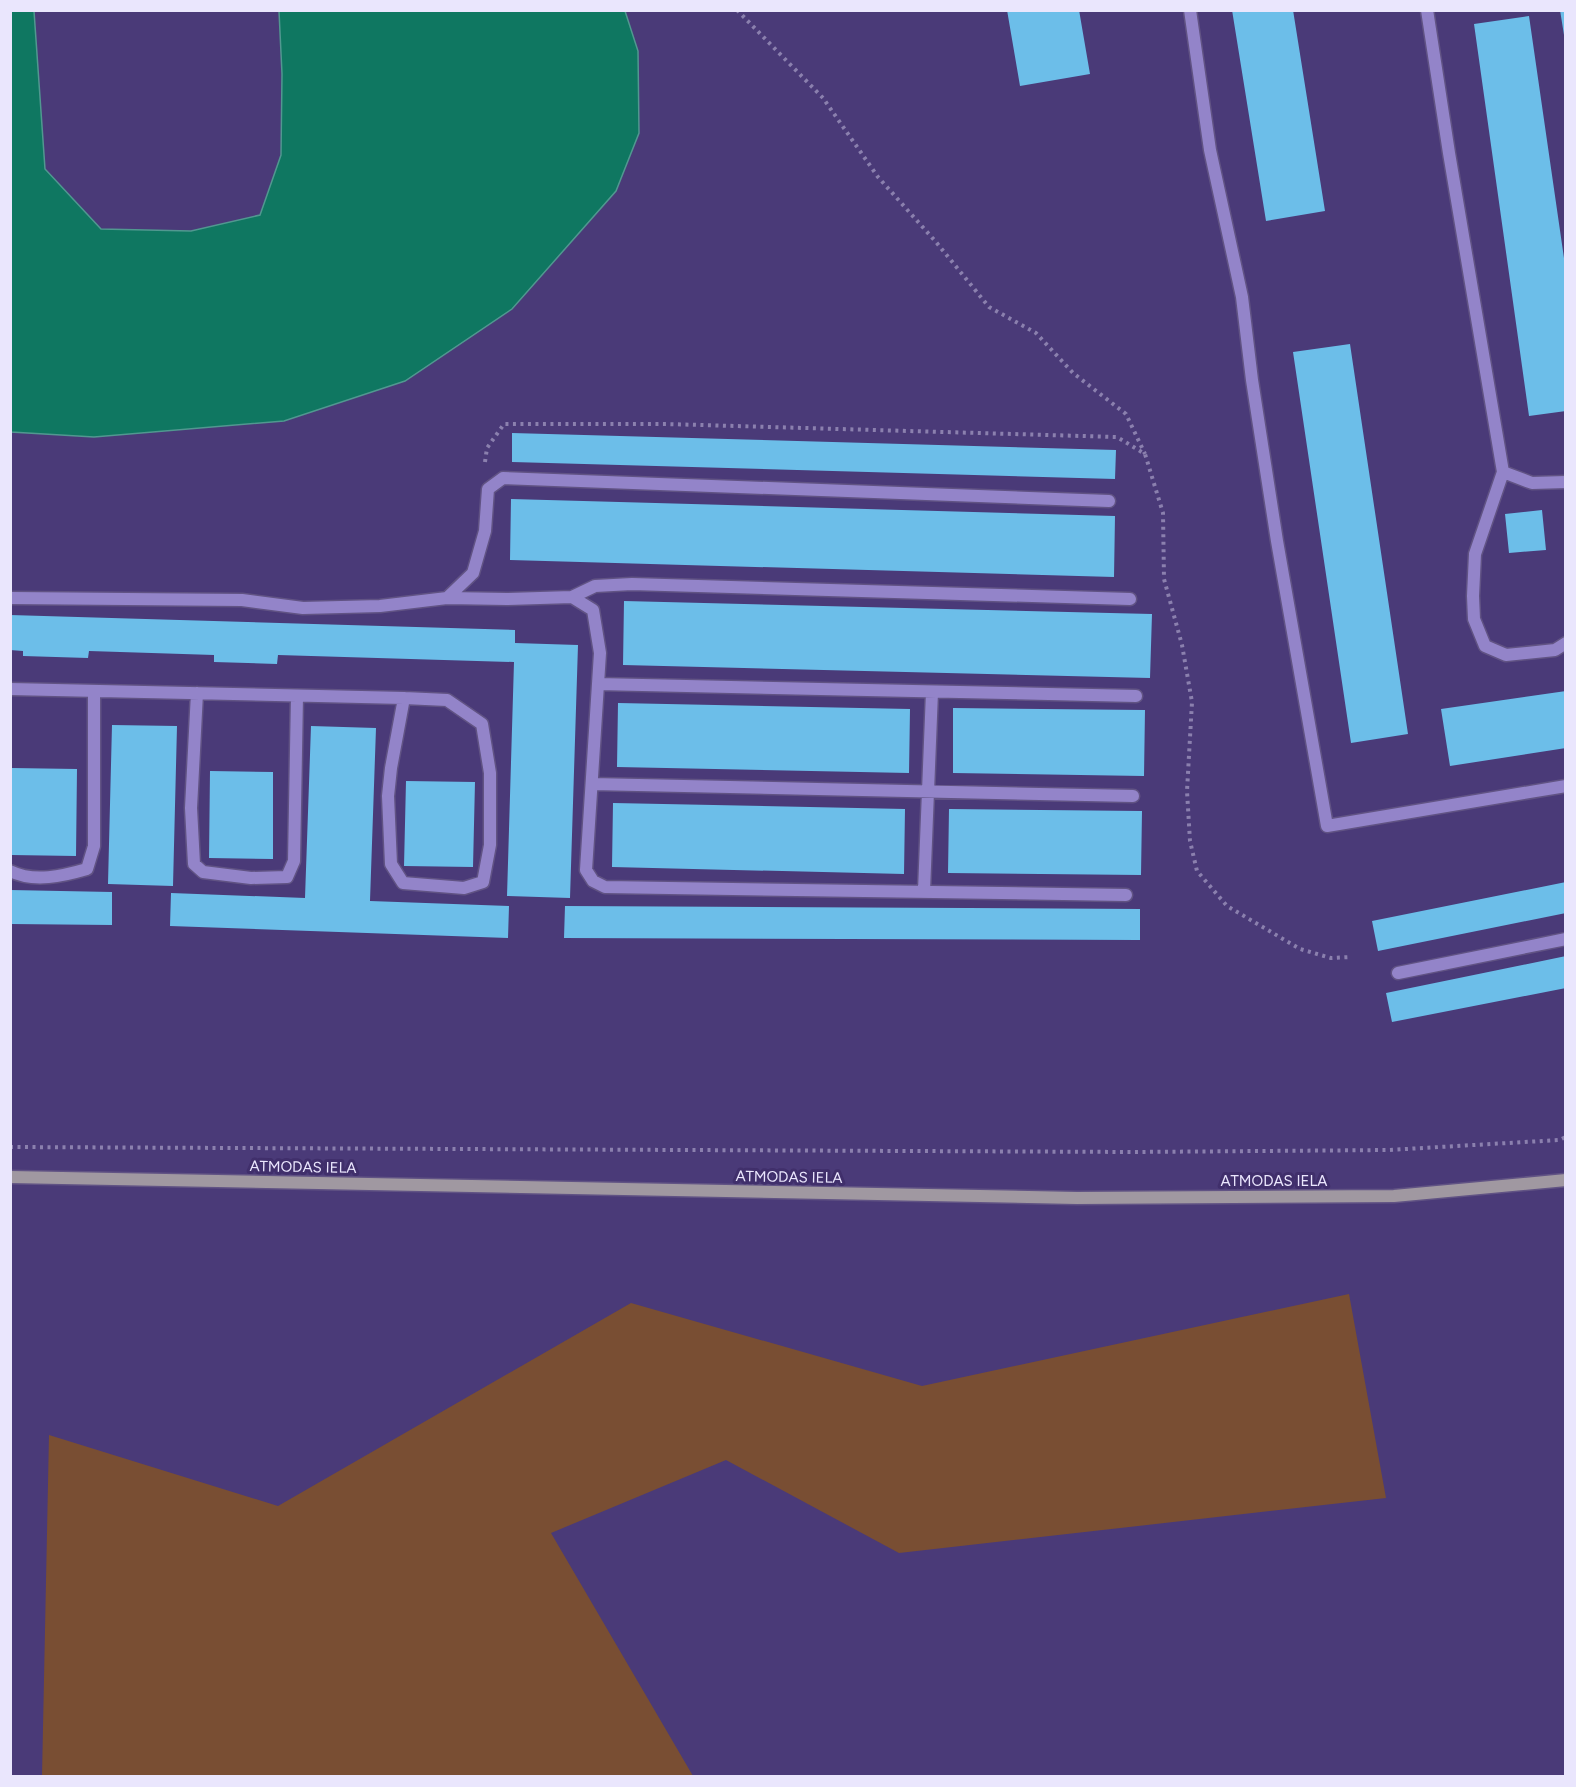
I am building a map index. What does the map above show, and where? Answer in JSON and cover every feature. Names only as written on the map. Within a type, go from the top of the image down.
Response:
[{"type":"main road","name":"ATMODAS IELA","points":[[10,1177],[1077,1198],[1395,1196],[1566,1180]]},
{"type":"lane","points":[[1190,10],[1210,150],[1242,297],[1252,380],[1274,518],[1327,826],[1566,786]]},
{"type":"lane","points":[[1427,10],[1503,472],[1475,554],[1474,619],[1485,646],[1506,655],[1555,650],[1566,643]]},
{"type":"lane","points":[[1503,472],[1532,483],[1566,482]]},
{"type":"lane","points":[[447,598],[473,573],[485,531],[488,489],[503,478],[1109,501]]},
{"type":"lane","points":[[10,598],[242,600],[303,608],[381,606],[447,598],[572,597],[595,586],[632,584],[1130,599]]},
{"type":"lane","points":[[572,597],[593,610],[600,653],[586,870],[593,881],[606,886],[1126,895]]},
{"type":"lane","points":[[598,684],[1136,696]]},
{"type":"lane","points":[[10,689],[447,700],[482,724],[490,773],[490,845],[483,882],[464,888],[403,883],[391,864],[388,796],[404,699]]},
{"type":"lane","points":[[10,871],[20,876],[60,877],[87,869],[94,846],[94,691]]},
{"type":"lane","points":[[924,891],[932,692]]},
{"type":"lane","points":[[197,693],[191,808],[194,864],[203,872],[251,878],[287,877],[294,861],[297,696]]},
{"type":"lane","points":[[592,784],[1133,796]]},
{"type":"lane","points":[[1398,973],[1566,939]]},
{"type":"path","points":[[737,10],[823,98],[878,177],[936,242],[988,307],[1036,333],[1073,374],[1125,414],[1145,454]]},
{"type":"path","points":[[10,1147],[1134,1152],[1389,1150],[1559,1140],[1566,1137]]},
{"type":"shaded area","points":[[10,11],[34,11],[45,169],[101,229],[191,231],[260,215],[281,155],[282,74],[279,11],[625,11],[638,51],[639,133],[616,191],[512,309],[405,381],[284,421],[94,437],[11,432]]},
{"type":"shaded area","points":[[1349,1294],[1386,1498],[899,1553],[726,1460],[551,1533],[693,1776],[42,1776],[49,1435],[278,1506],[631,1303],[922,1386]]},
{"type":"building","points":[[1007,10],[1079,10],[1090,74],[1020,86]]},
{"type":"building","points":[[1232,10],[1293,10],[1325,211],[1266,221]]},
{"type":"building","points":[[1560,10],[1566,10],[1566,35],[1564,35]]},
{"type":"building","points":[[1529,16],[1566,272],[1566,411],[1529,416],[1474,24]]},
{"type":"building","points":[[1350,344],[1408,734],[1351,743],[1293,352]]},
{"type":"building","points":[[512,433],[1116,450],[1115,479],[512,462]]},
{"type":"building","points":[[511,499],[1115,516],[1114,577],[510,560]]},
{"type":"building","points":[[1542,510],[1546,550],[1509,553],[1505,514]]},
{"type":"building","points":[[624,601],[1152,614],[1150,678],[623,665]]},
{"type":"building","points":[[10,615],[515,630],[515,643],[578,645],[570,898],[507,896],[514,662],[278,655],[277,664],[214,662],[214,655],[89,651],[88,658],[23,656],[23,651],[10,650]]},
{"type":"building","points":[[1566,691],[1566,748],[1450,766],[1441,709]]},
{"type":"building","points":[[618,703],[910,709],[909,773],[617,767]]},
{"type":"building","points":[[953,708],[1145,710],[1144,776],[953,773]]},
{"type":"building","points":[[112,725],[177,726],[173,886],[108,884]]},
{"type":"building","points":[[311,726],[376,728],[370,901],[509,906],[508,938],[170,926],[171,893],[305,898]]},
{"type":"building","points":[[12,768],[77,769],[76,856],[11,855]]},
{"type":"building","points":[[210,771],[273,772],[273,859],[209,858]]},
{"type":"building","points":[[406,781],[475,782],[473,867],[404,866]]},
{"type":"building","points":[[613,803],[905,809],[904,874],[612,867]]},
{"type":"building","points":[[949,809],[1142,811],[1141,875],[948,873]]},
{"type":"building","points":[[1566,882],[1566,913],[1378,951],[1372,921]]},
{"type":"building","points":[[10,890],[112,892],[112,925],[10,924]]},
{"type":"building","points":[[565,906],[1140,909],[1140,940],[564,938]]},
{"type":"building","points":[[1566,956],[1566,988],[1392,1022],[1386,993]]}]
